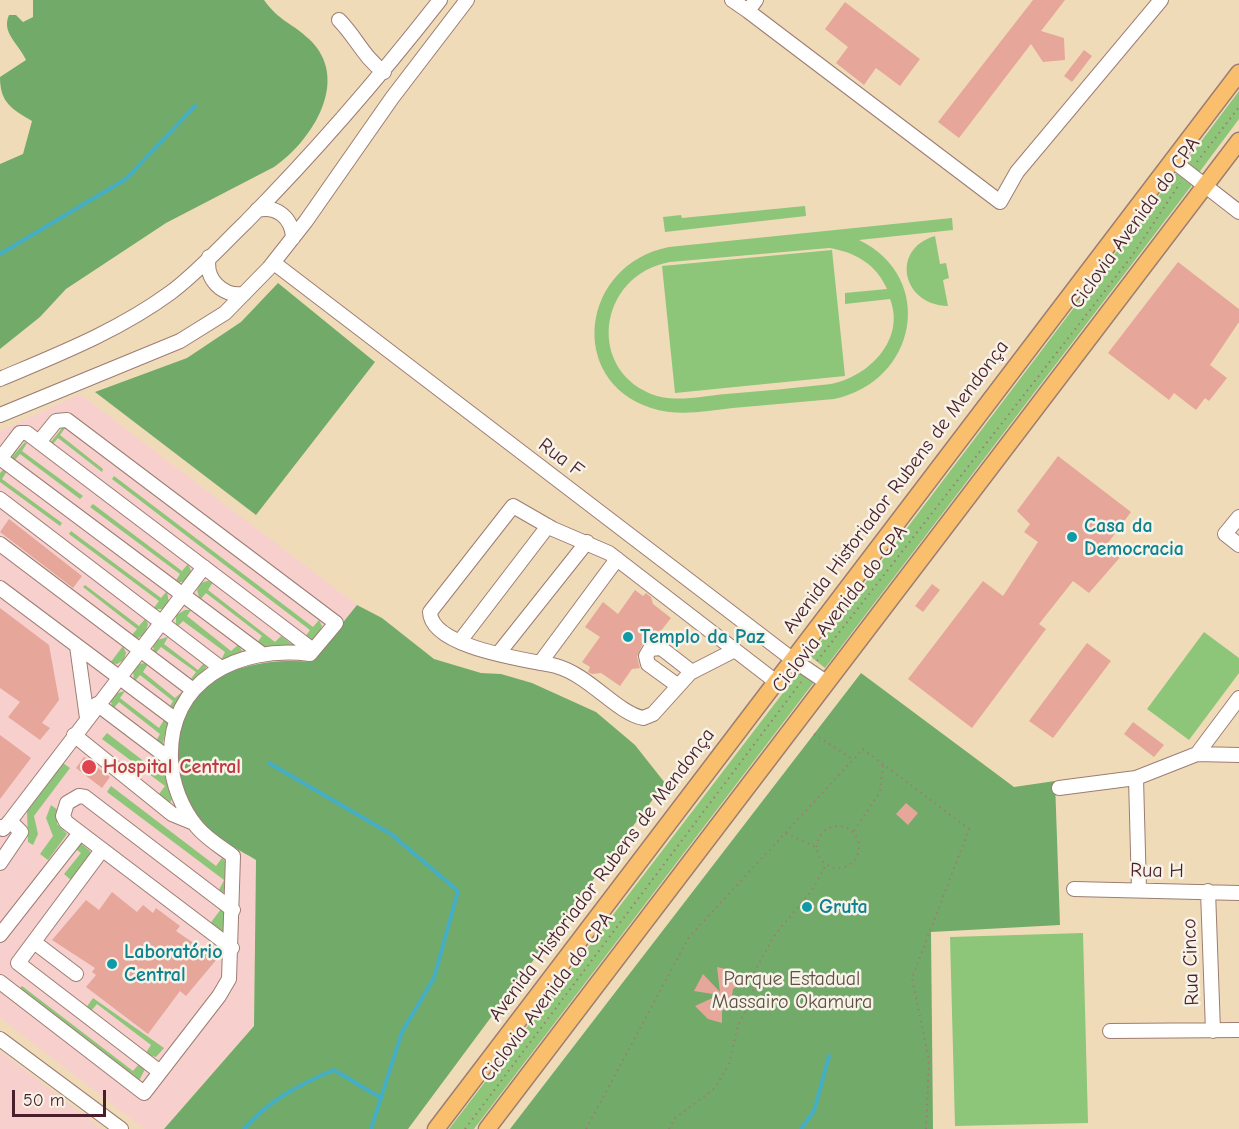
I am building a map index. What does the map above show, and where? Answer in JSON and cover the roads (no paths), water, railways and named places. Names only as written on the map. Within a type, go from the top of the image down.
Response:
[{"type":"main road","name":"Avenida Historiador Rubens de Mendonça","points":[[436,1129],[1239,73]]},
{"type":"main road","points":[[487,1129],[1239,141]]},
{"type":"street","points":[[0,379],[101,335],[170,293],[257,210],[384,72],[440,0]]},
{"type":"street","points":[[0,415],[180,341],[225,313],[274,263],[392,98],[467,0]]},
{"type":"street","points":[[732,0],[752,5],[1000,202],[1017,172],[1161,0]]},
{"type":"street","points":[[339,20],[359,43],[368,61],[384,72]]},
{"type":"street","points":[[1172,160],[1239,212]]},
{"type":"street","points":[[257,210],[270,209],[279,212],[291,226],[293,238]]},
{"type":"street","points":[[209,257],[209,272],[213,282],[230,294],[244,294]]},
{"type":"street","name":"Rua F","points":[[274,263],[792,659],[826,682]]},
{"type":"street","points":[[0,982],[144,1093],[226,986],[231,971],[233,856],[206,836],[194,823],[179,794],[171,760],[176,720],[193,690],[221,668],[243,658],[262,654],[310,654],[336,623],[67,420],[56,421],[39,442]]},
{"type":"street","points":[[262,654],[0,458],[21,432],[27,433],[314,650]]},
{"type":"street","points":[[0,499],[221,668]]},
{"type":"street","points":[[735,650],[692,672],[677,685],[653,714],[643,718],[632,714],[575,674],[540,663],[498,654],[460,641],[436,627],[430,618],[431,610],[513,506],[548,526],[599,546],[617,559],[735,650],[775,681]]},
{"type":"street","points":[[1239,517],[1225,534],[1239,545]]},
{"type":"street","points":[[460,641],[548,526]]},
{"type":"street","points":[[498,654],[587,542]]},
{"type":"street","points":[[0,544],[193,690]]},
{"type":"street","points":[[540,663],[617,559]]},
{"type":"street","points":[[3,828],[204,567]]},
{"type":"street","points":[[0,588],[176,720]]},
{"type":"street","points":[[77,646],[87,718]]},
{"type":"street","points":[[677,685],[648,664],[646,656],[650,650],[661,648],[692,672]]},
{"type":"street","points":[[1197,754],[1239,698]]},
{"type":"street","points":[[98,704],[171,760]]},
{"type":"street","points":[[74,735],[172,814],[194,823]]},
{"type":"street","points":[[1059,788],[1136,778],[1197,754],[1239,755]]},
{"type":"street","points":[[1136,778],[1139,890]]},
{"type":"street","points":[[232,948],[66,822],[63,816],[67,803],[79,796],[86,797],[233,910]]},
{"type":"street","points":[[0,863],[20,837],[19,829],[3,828]]},
{"type":"street","points":[[0,935],[80,833]]},
{"type":"street","points":[[102,850],[18,963],[160,1072]]},
{"type":"street","name":"Rua H","points":[[1074,889],[1239,893]]},
{"type":"street","name":"Rua Cinco","points":[[1208,891],[1213,1031]]},
{"type":"street","points":[[34,942],[76,974]]},
{"type":"street","points":[[1110,1031],[1239,1030]]},
{"type":"street","points":[[0,1039],[121,1129]]},
{"type":"waterway","points":[[0,254],[126,179],[195,106]]},
{"type":"waterway","points":[[269,763],[391,834],[458,891],[434,978],[402,1032],[371,1129]]},
{"type":"waterway","points":[[801,1129],[814,1111],[829,1056]]},
{"type":"waterway","points":[[244,1129],[263,1110],[285,1094],[334,1070],[381,1098]]},
{"type":"place","name":"Casa da Democracia","points":[[1072,537]]},
{"type":"place","name":"Templo da Paz","points":[[628,637]]},
{"type":"place","name":"Hospital Central","points":[[89,767]]},
{"type":"place","name":"Gruta","points":[[807,907]]},
{"type":"place","name":"Laboratório Central","points":[[112,964]]},
{"type":"park label","name":"Parque Estadual Massairo Okamura","points":[[792,990]]}]
